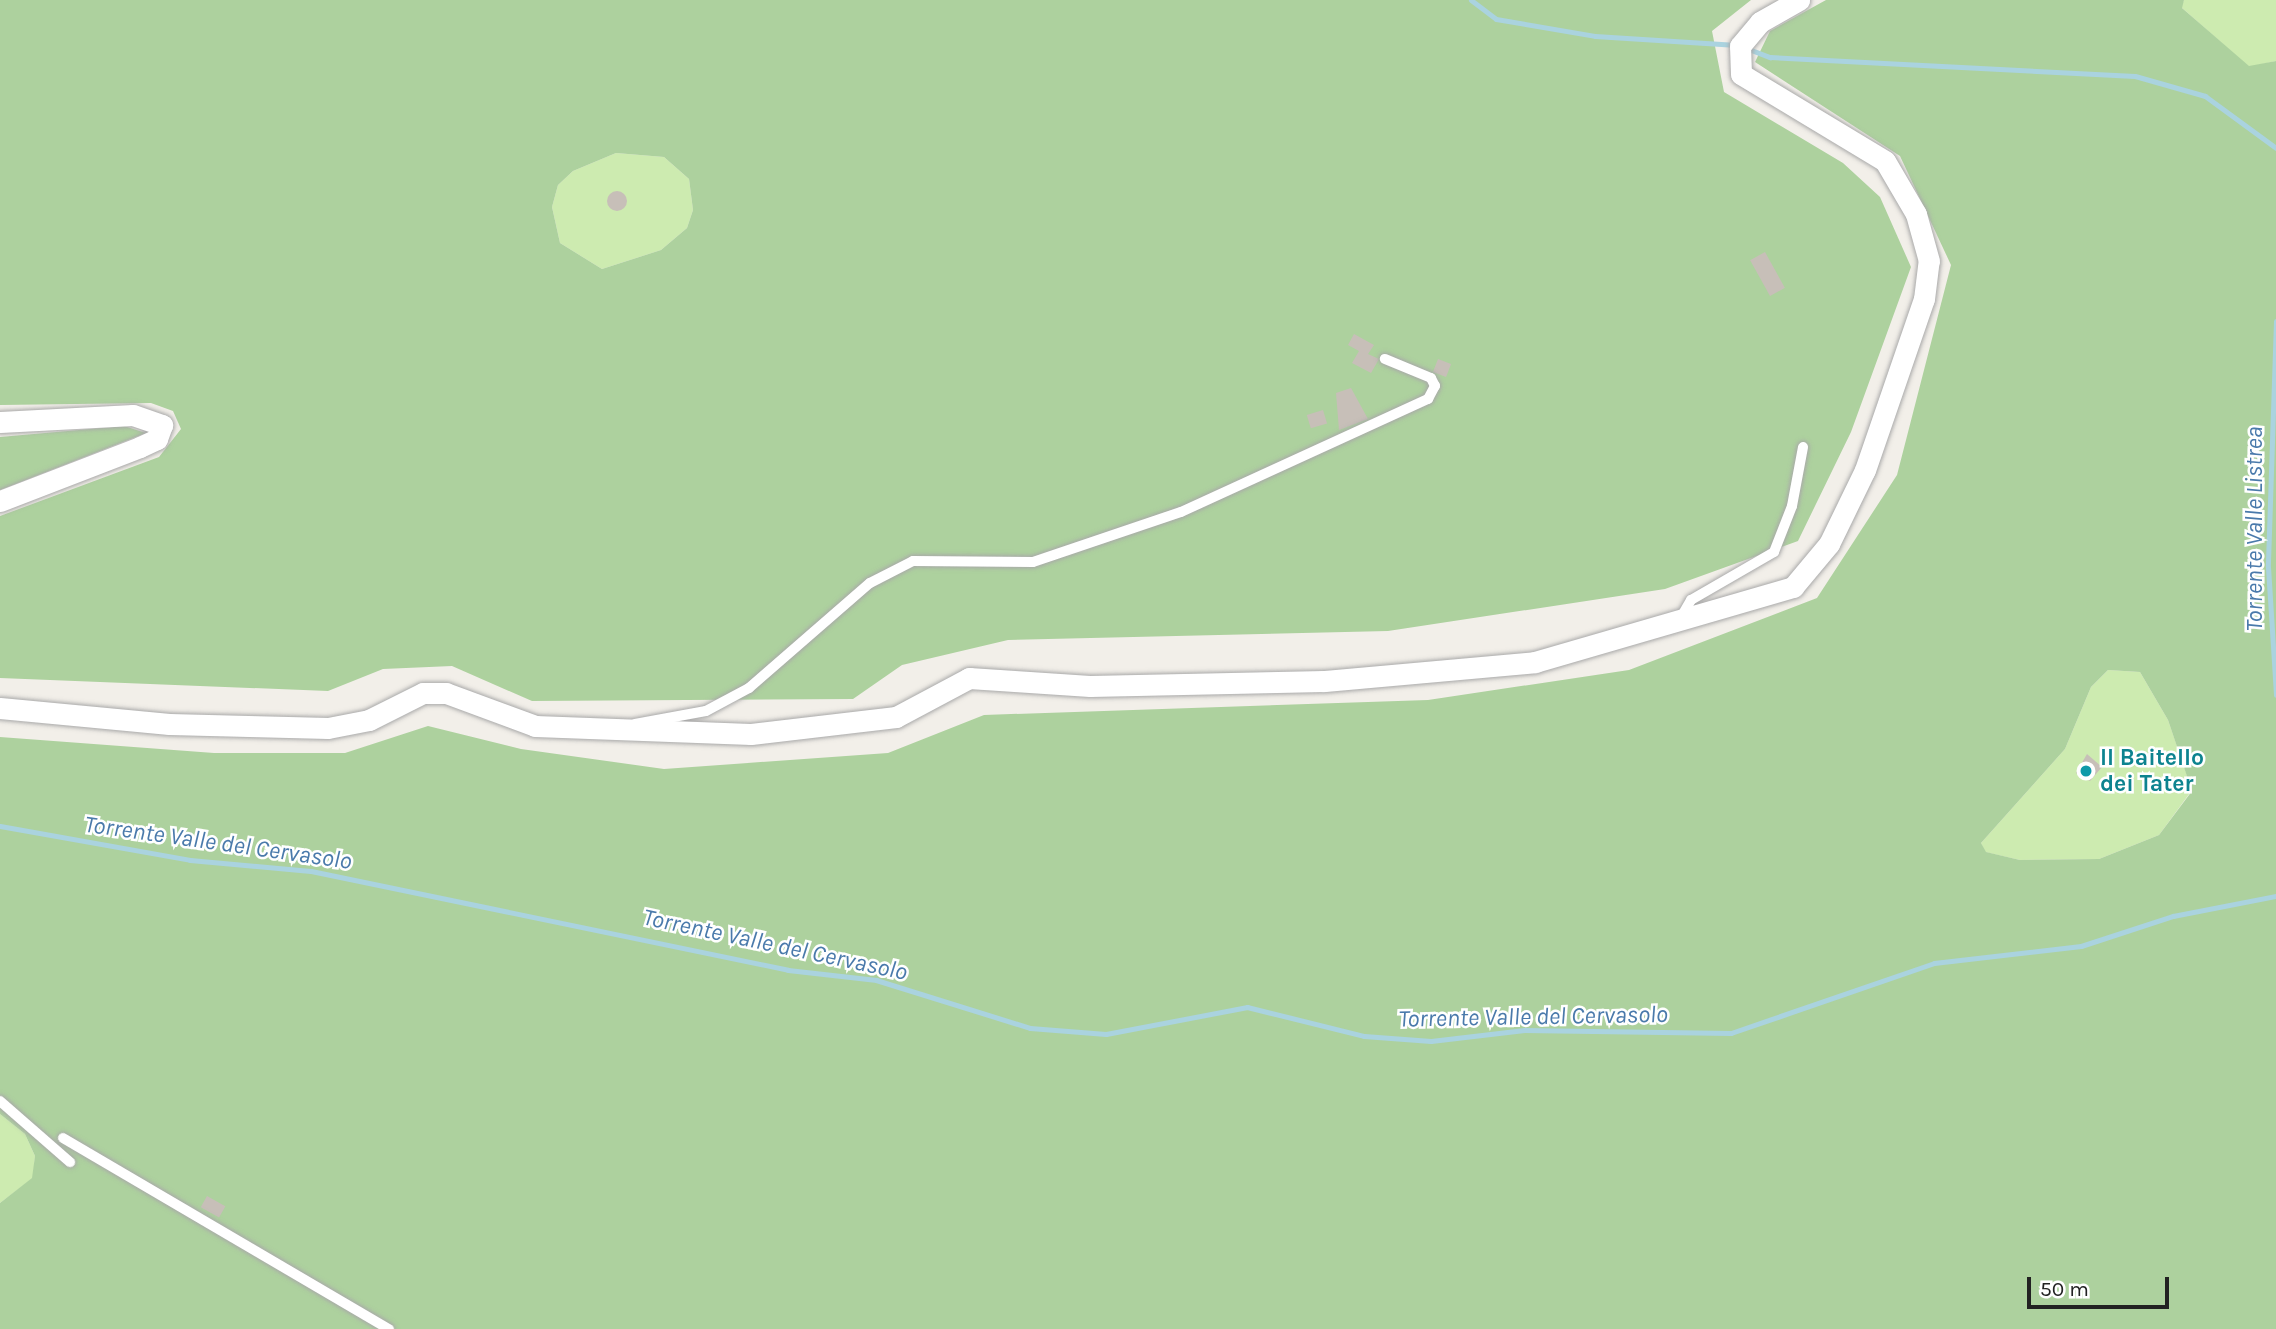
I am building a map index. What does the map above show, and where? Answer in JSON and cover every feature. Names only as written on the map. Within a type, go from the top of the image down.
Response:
[{"type":"street","points":[[0,708],[169,724],[328,728],[369,720],[423,692],[446,692],[507,719],[613,733],[751,734],[896,717],[969,678],[1090,686],[1324,681],[1535,662],[1793,587],[1829,544],[1865,470],[1924,299],[1929,261],[1916,214],[1885,161],[1741,74],[1740,46],[1760,22],[1799,0]]},
{"type":"street","points":[[0,422],[134,415],[162,425],[157,439],[141,447],[0,501]]},
{"type":"lane","points":[[613,733],[651,718],[706,711],[750,688],[870,583],[912,561],[1033,562],[1181,512],[1428,399],[1435,386],[1431,378],[1385,359]]},
{"type":"lane","points":[[1680,619],[1691,600],[1774,552],[1792,506],[1804,447]]},
{"type":"lane","points":[[0,1101],[70,1162]]},
{"type":"lane","points":[[64,1138],[389,1329]]},
{"type":"green space","points":[[0,0],[1751,0],[1712,31],[1724,92],[1843,163],[1880,197],[1911,267],[1851,432],[1798,541],[1665,589],[1388,631],[1008,640],[902,665],[853,699],[532,701],[452,666],[383,669],[328,691],[0,678],[0,516],[159,457],[181,429],[173,411],[151,403],[0,405]],"holes":[[[616,153],[664,157],[689,179],[693,210],[687,228],[661,250],[602,269],[560,243],[552,207],[558,185],[573,171]]]},
{"type":"green space","points":[[1826,0],[2184,0],[2182,8],[2249,66],[2276,61],[2276,1329],[0,1329],[0,1203],[32,1178],[35,1156],[25,1134],[0,1114],[0,737],[214,753],[345,753],[428,726],[521,749],[664,769],[888,753],[984,715],[1428,700],[1629,670],[1817,598],[1897,475],[1951,265],[1900,156],[1755,62],[1770,31]],"holes":[[[2108,670],[2140,672],[2168,720],[2192,791],[2159,835],[2099,859],[2020,860],[1986,852],[1981,843],[2065,749],[2091,687]]]},
{"type":"green space","points":[[2184,0],[2276,0],[2276,61],[2249,67],[2181,7]]},
{"type":"green space","points":[[616,153],[664,157],[689,179],[693,210],[687,228],[661,250],[602,269],[560,243],[552,207],[558,185],[573,171]]},
{"type":"green space","points":[[124,426],[146,433],[0,490],[0,437]]},
{"type":"green space","points":[[2108,670],[2140,672],[2168,720],[2192,790],[2159,835],[2099,859],[2020,860],[1985,852],[1981,843],[2065,749],[2091,687]]},
{"type":"green space","points":[[0,1114],[25,1134],[35,1156],[33,1178],[0,1203]]},
{"type":"building","points":[[617,191],[624,194],[627,201],[624,208],[617,211],[610,208],[607,201],[610,194]]},
{"type":"building","points":[[1765,252],[1785,288],[1770,296],[1750,260]]},
{"type":"building","points":[[1354,334],[1374,345],[1368,354],[1379,359],[1371,373],[1352,363],[1359,351],[1348,345]]},
{"type":"building","points":[[1438,359],[1451,364],[1446,377],[1433,372]]},
{"type":"building","points":[[1351,388],[1368,419],[1339,430],[1336,393]]},
{"type":"building","points":[[1323,410],[1327,423],[1311,428],[1307,415]]},
{"type":"building","name":"Il Baitello dei Tater","points":[[2087,754],[2102,767],[2090,781],[2076,773]]},
{"type":"building","points":[[207,1196],[225,1206],[219,1218],[201,1207]]},
{"type":"waterway","points":[[1471,0],[1496,19],[1595,36],[1737,45]]},
{"type":"waterway","points":[[1746,48],[1770,57],[2135,76],[2205,96],[2276,148]]},
{"type":"waterway","name":"Torrente Valle Listrea","points":[[2276,321],[2268,567],[2276,695]]},
{"type":"waterway","name":"Torrente Valle del Cervasolo","points":[[0,826],[190,860],[311,871],[788,970],[876,980],[1030,1028],[1106,1034],[1247,1007],[1364,1036],[1431,1041],[1524,1030],[1731,1033],[1934,963],[2081,946],[2173,916],[2276,896]]},
{"type":"place","name":"Il Baitello dei Tater","points":[[2086,771]]}]
